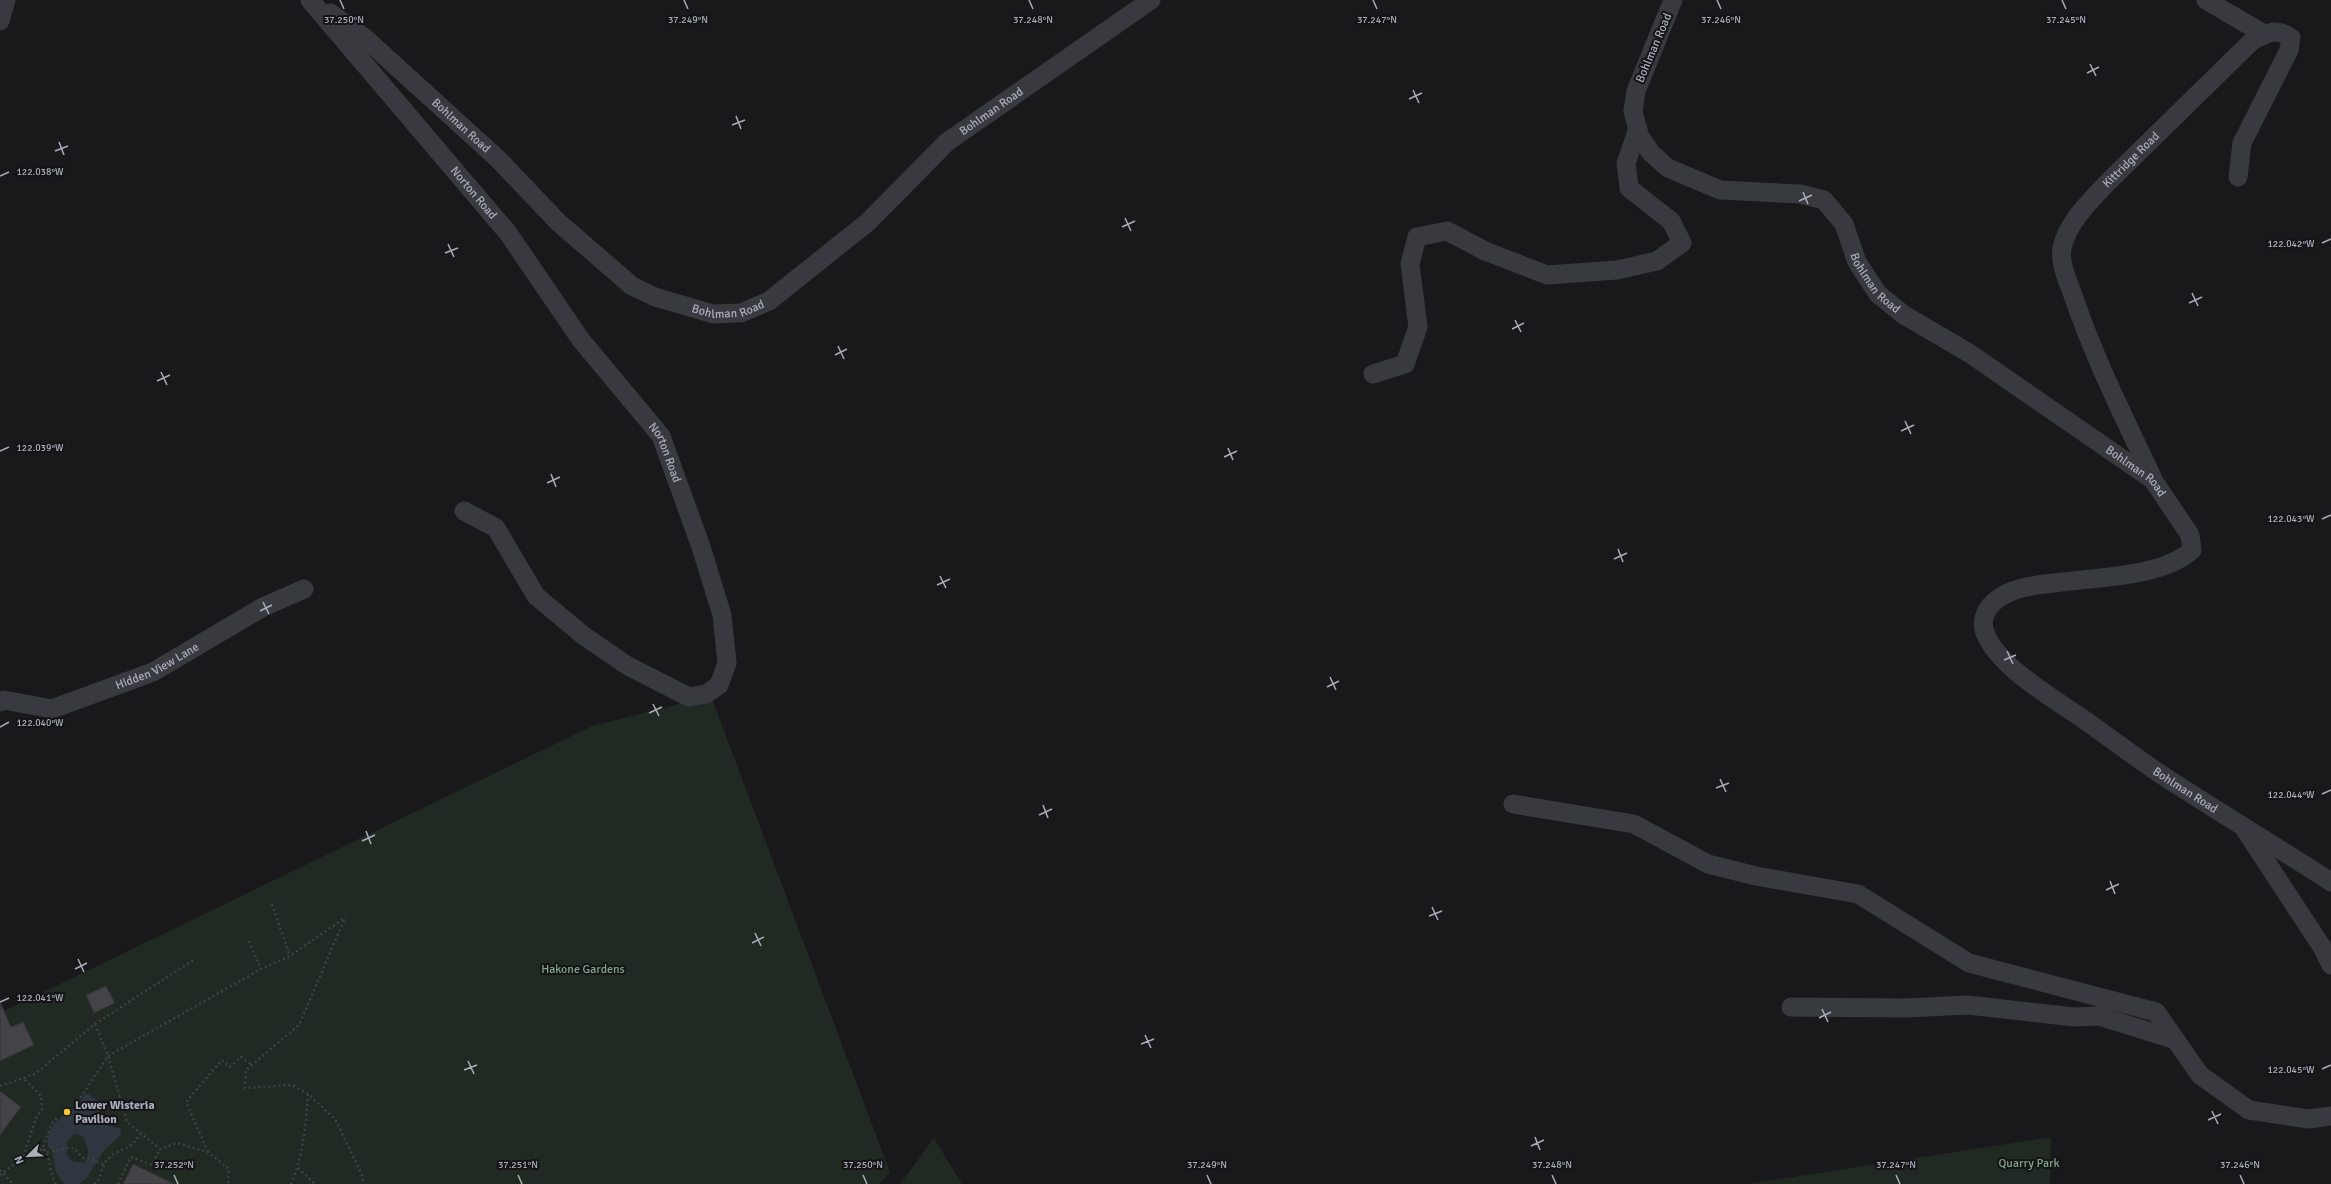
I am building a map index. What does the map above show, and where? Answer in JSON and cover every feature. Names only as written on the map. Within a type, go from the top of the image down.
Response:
[{"type":"street","points":[[0,21],[6,0]]},
{"type":"street","name":"Bohlman Road","points":[[311,0],[365,38],[498,159],[558,222],[632,286],[655,297],[713,314],[741,313],[769,301],[868,222],[947,142],[1151,0]]},
{"type":"street","name":"Norton Road","points":[[311,0],[508,233],[581,340],[662,436],[701,546],[722,615],[727,662],[719,685],[706,694],[690,697],[628,666],[597,645],[536,596],[496,528],[464,511]]},
{"type":"street","name":"Bohlman Road","points":[[1673,0],[1636,90],[1633,111],[1638,130],[1651,153],[1668,168],[1720,190],[1800,194],[1824,200],[1844,224],[1857,262],[1878,294],[1904,315],[1969,353],[2153,480],[2190,535],[2192,550],[2181,560],[2156,570],[2034,585],[2014,590],[1999,598],[1990,606],[1984,617],[1984,626],[1989,640],[2000,654],[2031,682],[2167,778],[2331,882]]},
{"type":"street","points":[[2206,0],[2264,34],[2270,32],[2282,32],[2291,38],[2289,50],[2242,143],[2238,177]]},
{"type":"street","name":"Kittridge Road","points":[[2153,480],[2089,343],[2063,266],[2062,249],[2066,234],[2092,198],[2253,40],[2264,34]]},
{"type":"street","points":[[1373,374],[1405,364],[1418,327],[1410,264],[1417,237],[1447,231],[1485,251],[1547,275],[1617,270],[1657,261],[1682,243],[1671,221],[1629,188],[1626,164],[1638,130]]},
{"type":"street","name":"Hidden View Lane","points":[[0,702],[4,700],[52,709],[153,672],[263,607],[304,589]]},
{"type":"street","points":[[1513,804],[1634,824],[1708,864],[1756,876],[1858,894],[1969,963],[2156,1012],[2200,1075],[2249,1110],[2309,1119],[2331,1116]]},
{"type":"street","points":[[2243,826],[2322,947],[2331,965]]},
{"type":"street","points":[[1791,1007],[1906,1008],[1968,1005],[2074,1017],[2098,1016],[2176,1040]]},
{"type":"path","points":[[272,904],[290,956]]},
{"type":"path","points":[[75,1106],[108,1056],[261,969],[290,956],[346,917],[299,1024],[246,1070],[245,1088],[292,1085],[308,1094],[335,1119],[363,1177],[363,1184]]},
{"type":"path","points":[[249,942],[261,969]]},
{"type":"path","points":[[0,1086],[35,1074],[95,1024],[195,959]]},
{"type":"path","points":[[95,1024],[108,1056],[123,1113],[127,1122],[160,1149]]},
{"type":"path","points":[[208,1152],[186,1102],[222,1060],[230,1067],[241,1057],[252,1065]]},
{"type":"path","points":[[1,1174],[23,1157],[36,1118],[42,1109],[41,1096],[24,1079]]},
{"type":"path","points":[[291,1184],[298,1168],[307,1120],[308,1094]]},
{"type":"path","points":[[23,1157],[33,1157],[43,1148],[51,1125],[58,1116]]},
{"type":"path","points":[[94,1184],[99,1178],[104,1164],[114,1154],[132,1146],[140,1134]]},
{"type":"path","points":[[118,1184],[131,1157],[152,1165],[160,1149],[177,1143],[208,1152],[229,1169],[228,1184]]},
{"type":"path","points":[[43,1148],[47,1152],[50,1175],[56,1184]]},
{"type":"path","points":[[47,1152],[74,1148],[83,1158],[90,1158],[104,1164]]},
{"type":"path","points":[[298,1168],[314,1184]]},
{"type":"path","points":[[0,1170],[1,1174],[13,1184]]},
{"type":"green space","name":"Hakone Gardens","points":[[711,696],[890,1172],[879,1184],[0,1184],[0,1013],[592,726]]},
{"type":"green space","name":"Quarry Park","points":[[2051,1137],[2050,1184],[1747,1184]]},
{"type":"green space","points":[[934,1138],[962,1184],[900,1184]]},
{"type":"shaded area","points":[[88,1094],[99,1102],[99,1114],[101,1121],[104,1124],[121,1128],[120,1136],[105,1149],[86,1179],[79,1184],[64,1184],[56,1173],[52,1150],[48,1147],[49,1133],[61,1117],[78,1107],[84,1095]],"holes":[[[74,1134],[83,1136],[88,1149],[88,1158],[84,1163],[72,1161],[67,1155],[67,1142]]]},
{"type":"building","points":[[106,986],[115,1003],[94,1013],[86,995]]},
{"type":"building","points":[[0,1002],[11,1027],[23,1022],[34,1045],[0,1061]]},
{"type":"building","points":[[0,1091],[21,1107],[0,1135]]},
{"type":"building","points":[[133,1164],[174,1184],[123,1184]]},
{"type":"place","name":"Lower Wisteria Pavilion","points":[[67,1112]]}]
